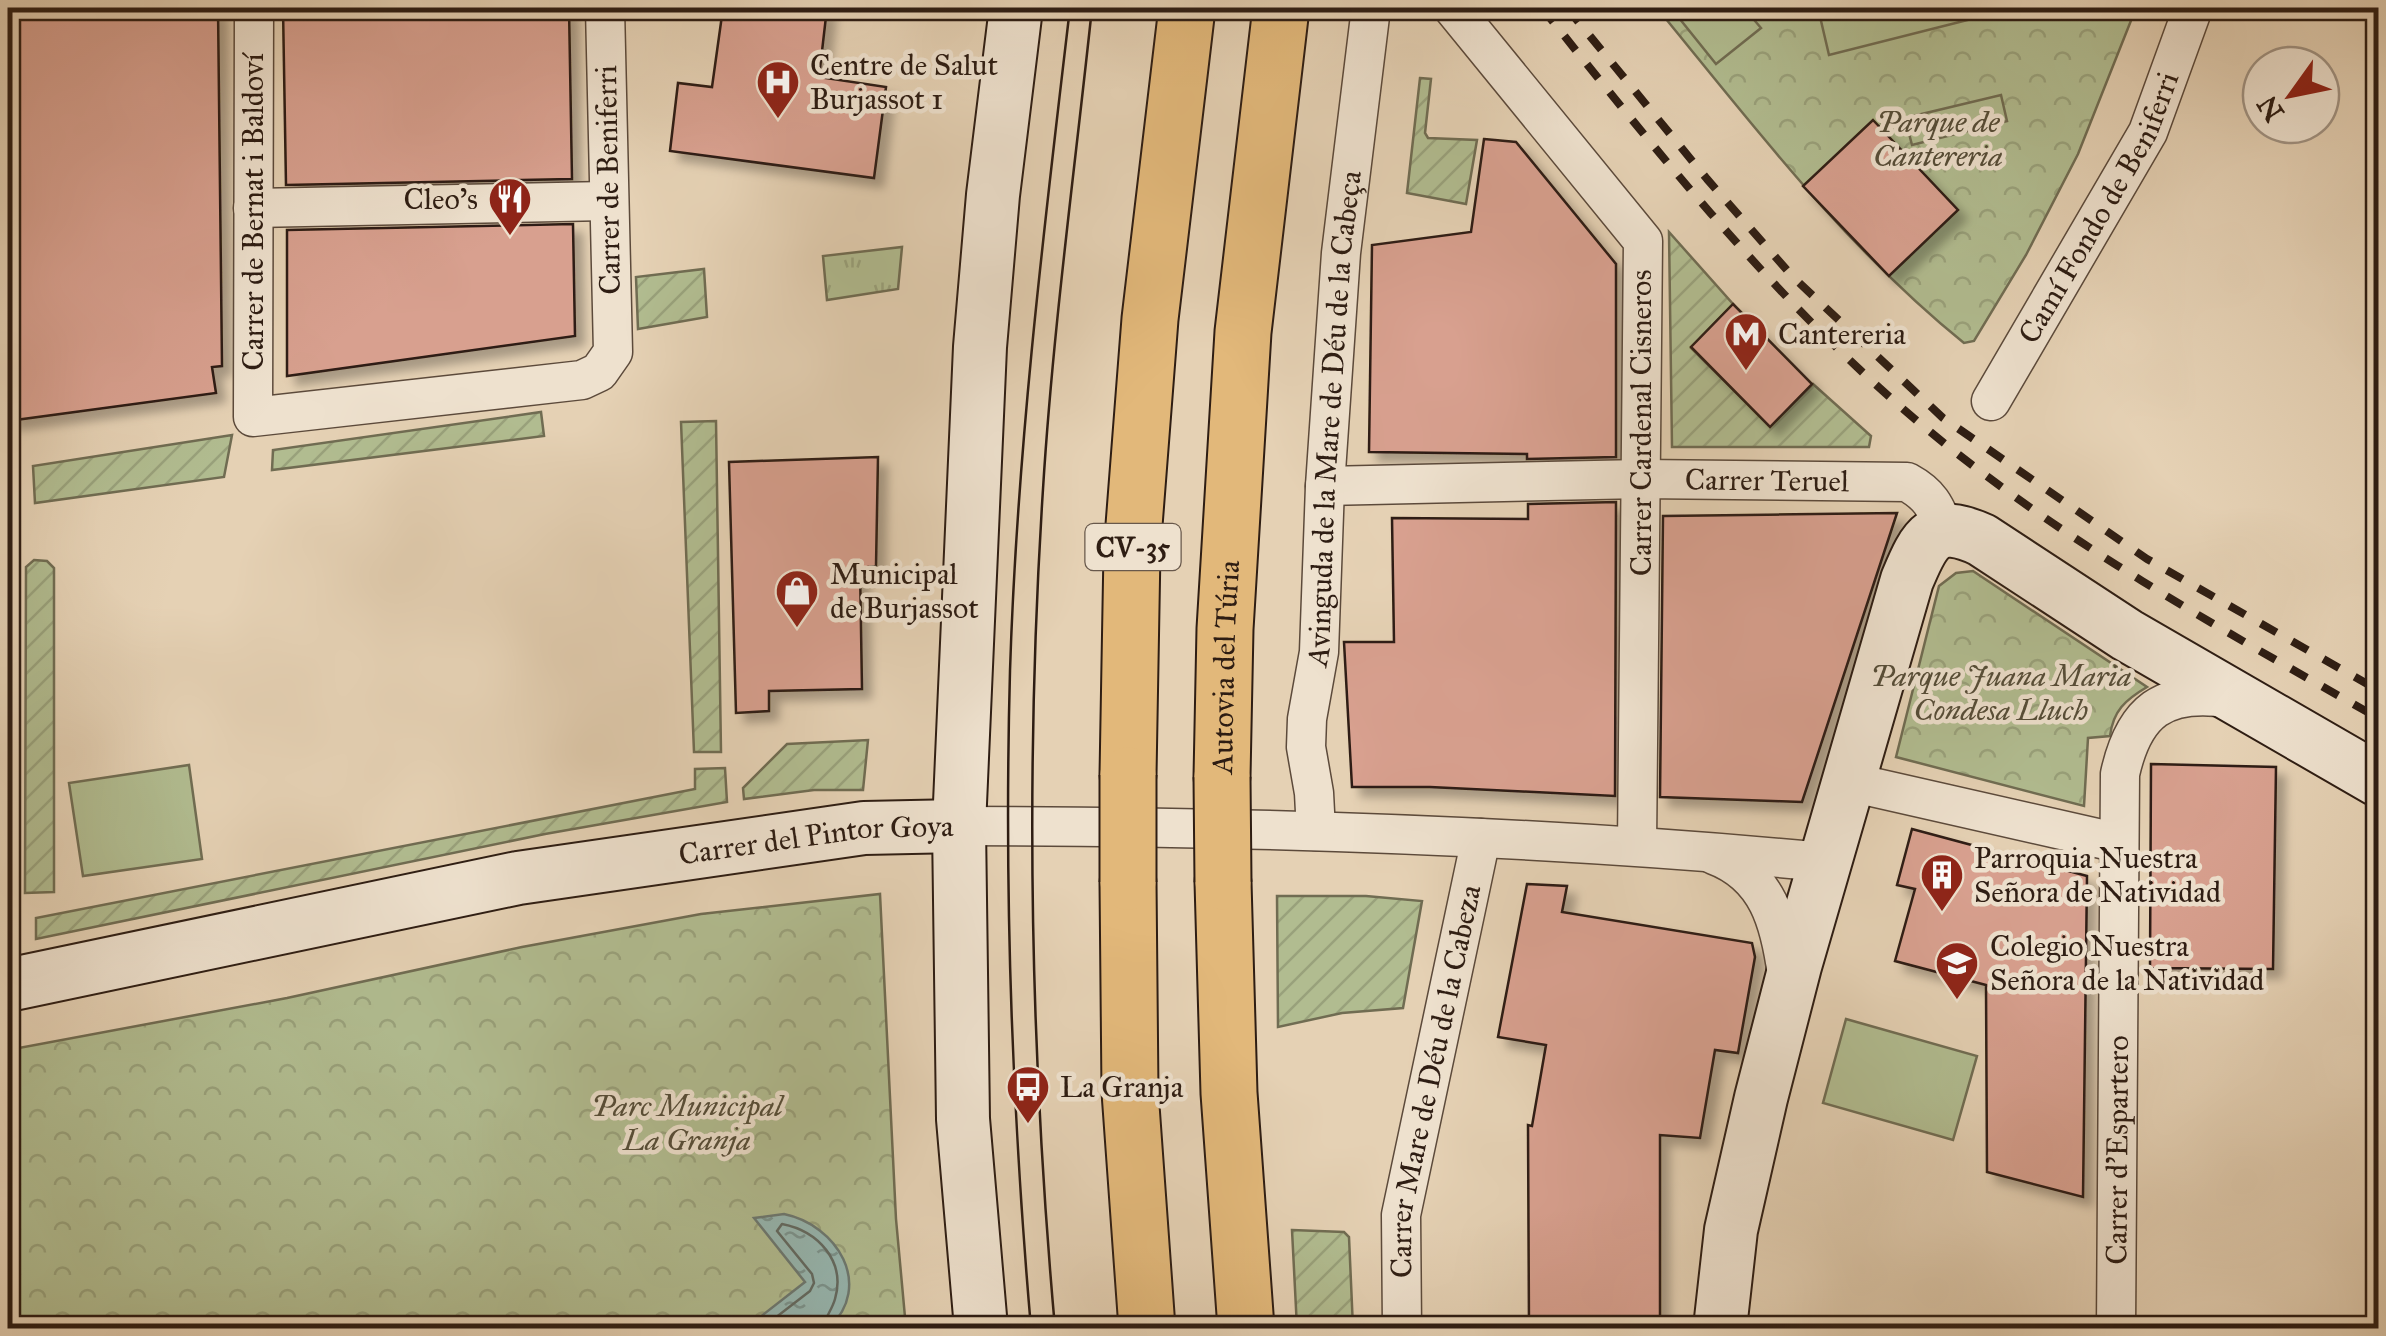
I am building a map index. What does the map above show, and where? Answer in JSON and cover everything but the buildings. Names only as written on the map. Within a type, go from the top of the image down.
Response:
[{"type":"highway","name":"CV-35","points":[[1147,1328],[1130,1092],[1128,775],[1132,552],[1150,319],[1187,8]]},
{"type":"highway","name":"Autovia del Túria","points":[[1246,1328],[1229,1093],[1222,777],[1225,629],[1243,332],[1281,8]]},
{"type":"street","name":"Carrer de Bernat i Baldoví","points":[[252,417],[254,8]]},
{"type":"street","name":"Carrer de Beniferri","points":[[252,417],[582,380],[599,372],[613,352],[604,8]]},
{"type":"street","points":[[982,1328],[963,1119],[958,826],[980,347],[993,195],[1016,8]]},
{"type":"street","name":"Avinguda de la Mare de Déu de la Cabeça","points":[[1316,830],[1306,719],[1319,652],[1325,486],[1341,252],[1372,8]]},
{"type":"street","name":"Carrer Cardenal Cisneros","points":[[1453,8],[1643,242],[1637,845]]},
{"type":"street","name":"Camí Fondo de Beniferri","points":[[1991,401],[2148,132],[2193,8]]},
{"type":"street","points":[[253,208],[607,201]]},
{"type":"street","name":"Carrer Teruel","points":[[1325,486],[1642,478],[1907,482],[1924,490],[1944,530]]},
{"type":"street","points":[[1720,1328],[1730,1230],[1789,988],[1907,580],[1930,536],[1944,530],[1960,530],[1982,540],[2127,635],[2378,780]]},
{"type":"street","name":"Carrer d'Espartero","points":[[2116,1328],[2120,774],[2136,726],[2160,705],[2180,696],[2200,694],[2236,699]]},
{"type":"street","points":[[1850,782],[2119,843]]},
{"type":"street","name":"Carrer del Pintor Goya","points":[[8,985],[518,878],[864,828],[1316,830],[1637,845],[1824,862]]},
{"type":"street","name":"Carrer Mare de Déu de la Cabeza","points":[[1402,1328],[1401,1216],[1481,838]]},
{"type":"street","name":"Carrer del Pintor Goya","points":[[1697,850],[1720,857],[1762,888],[1781,934],[1789,988]]},
{"type":"green space","name":"Parque de Cantereria","points":[[1657,8],[2136,8],[2078,154],[2026,255],[1974,341],[1964,343],[1879,267],[1840,226]]},
{"type":"green space","points":[[1671,8],[1744,8],[1761,28],[1716,64]]},
{"type":"green space","points":[[1818,8],[2015,8],[1829,55]]},
{"type":"green space","points":[[1420,78],[1431,79],[1425,133],[1428,138],[1477,140],[1466,204],[1407,193]]},
{"type":"green space","points":[[2001,95],[2007,121],[1912,145],[1905,118]]},
{"type":"green space","points":[[1669,232],[1733,304],[1691,348],[1770,426],[1813,384],[1871,436],[1869,447],[1672,447]]},
{"type":"green space","points":[[902,247],[898,289],[827,300],[823,256]]},
{"type":"green space","points":[[704,269],[707,317],[638,329],[636,277]]},
{"type":"green space","points":[[541,412],[544,436],[272,470],[273,450]]},
{"type":"green space","points":[[716,421],[721,752],[694,752],[681,422]]},
{"type":"green space","points":[[232,435],[224,477],[35,503],[33,466]]},
{"type":"green space","points":[[34,560],[47,561],[54,568],[54,892],[25,893],[26,567]]},
{"type":"green space","name":"Parque Juana Maria Condesa Lluch","points":[[1973,571],[2147,687],[2121,707],[2110,736],[2088,738],[2084,806],[1896,757],[1939,586],[1956,573]]},
{"type":"green space","points":[[868,740],[863,790],[814,790],[744,799],[743,788],[787,744]]},
{"type":"green space","points":[[189,765],[202,859],[83,876],[69,783]]},
{"type":"green space","points":[[725,768],[727,802],[545,834],[36,939],[36,918],[695,789],[695,769]]},
{"type":"green space","name":"Parc Municipal La Granja","points":[[880,894],[896,1219],[906,1328],[8,1328],[8,1050],[701,914]]},
{"type":"green space","points":[[1277,896],[1366,896],[1422,901],[1403,1008],[1342,1013],[1278,1027]]},
{"type":"green space","points":[[1846,1019],[1977,1056],[1953,1140],[1823,1103]]},
{"type":"green space","points":[[1292,1230],[1344,1232],[1349,1237],[1353,1328],[1297,1328]]},
{"type":"water","points":[[784,1214],[820,1230],[843,1259],[849,1276],[848,1294],[842,1311],[829,1328],[746,1328],[805,1282],[754,1218]]},
{"type":"tram line","points":[[1031,1328],[1011,1000],[1010,671],[1025,422],[1070,8]]},
{"type":"tram line","points":[[1055,1328],[1035,1014],[1034,699],[1047,429],[1092,8]]},
{"type":"railway","points":[[1542,8],[1669,165],[1758,266],[1902,408],[2014,496],[2132,575],[2378,718]]},
{"type":"railway","points":[[1567,8],[1793,277],[1943,418],[2147,559],[2378,690]]},
{"type":"place","name":"Centre de Salut Burjassot 1","points":[[778,120]]},
{"type":"place","name":"Cleo's","points":[[510,237]]},
{"type":"place","name":"Cantereria","points":[[1746,372]]},
{"type":"place","name":"Municipal de Burjassot","points":[[797,629]]},
{"type":"place","name":"Parroquia Nuestra Señora de Natividad","points":[[1942,913]]},
{"type":"place","name":"Colegio Nuestra Señora de la Natividad","points":[[1957,1001]]},
{"type":"place","name":"La Granja","points":[[1028,1125]]}]
